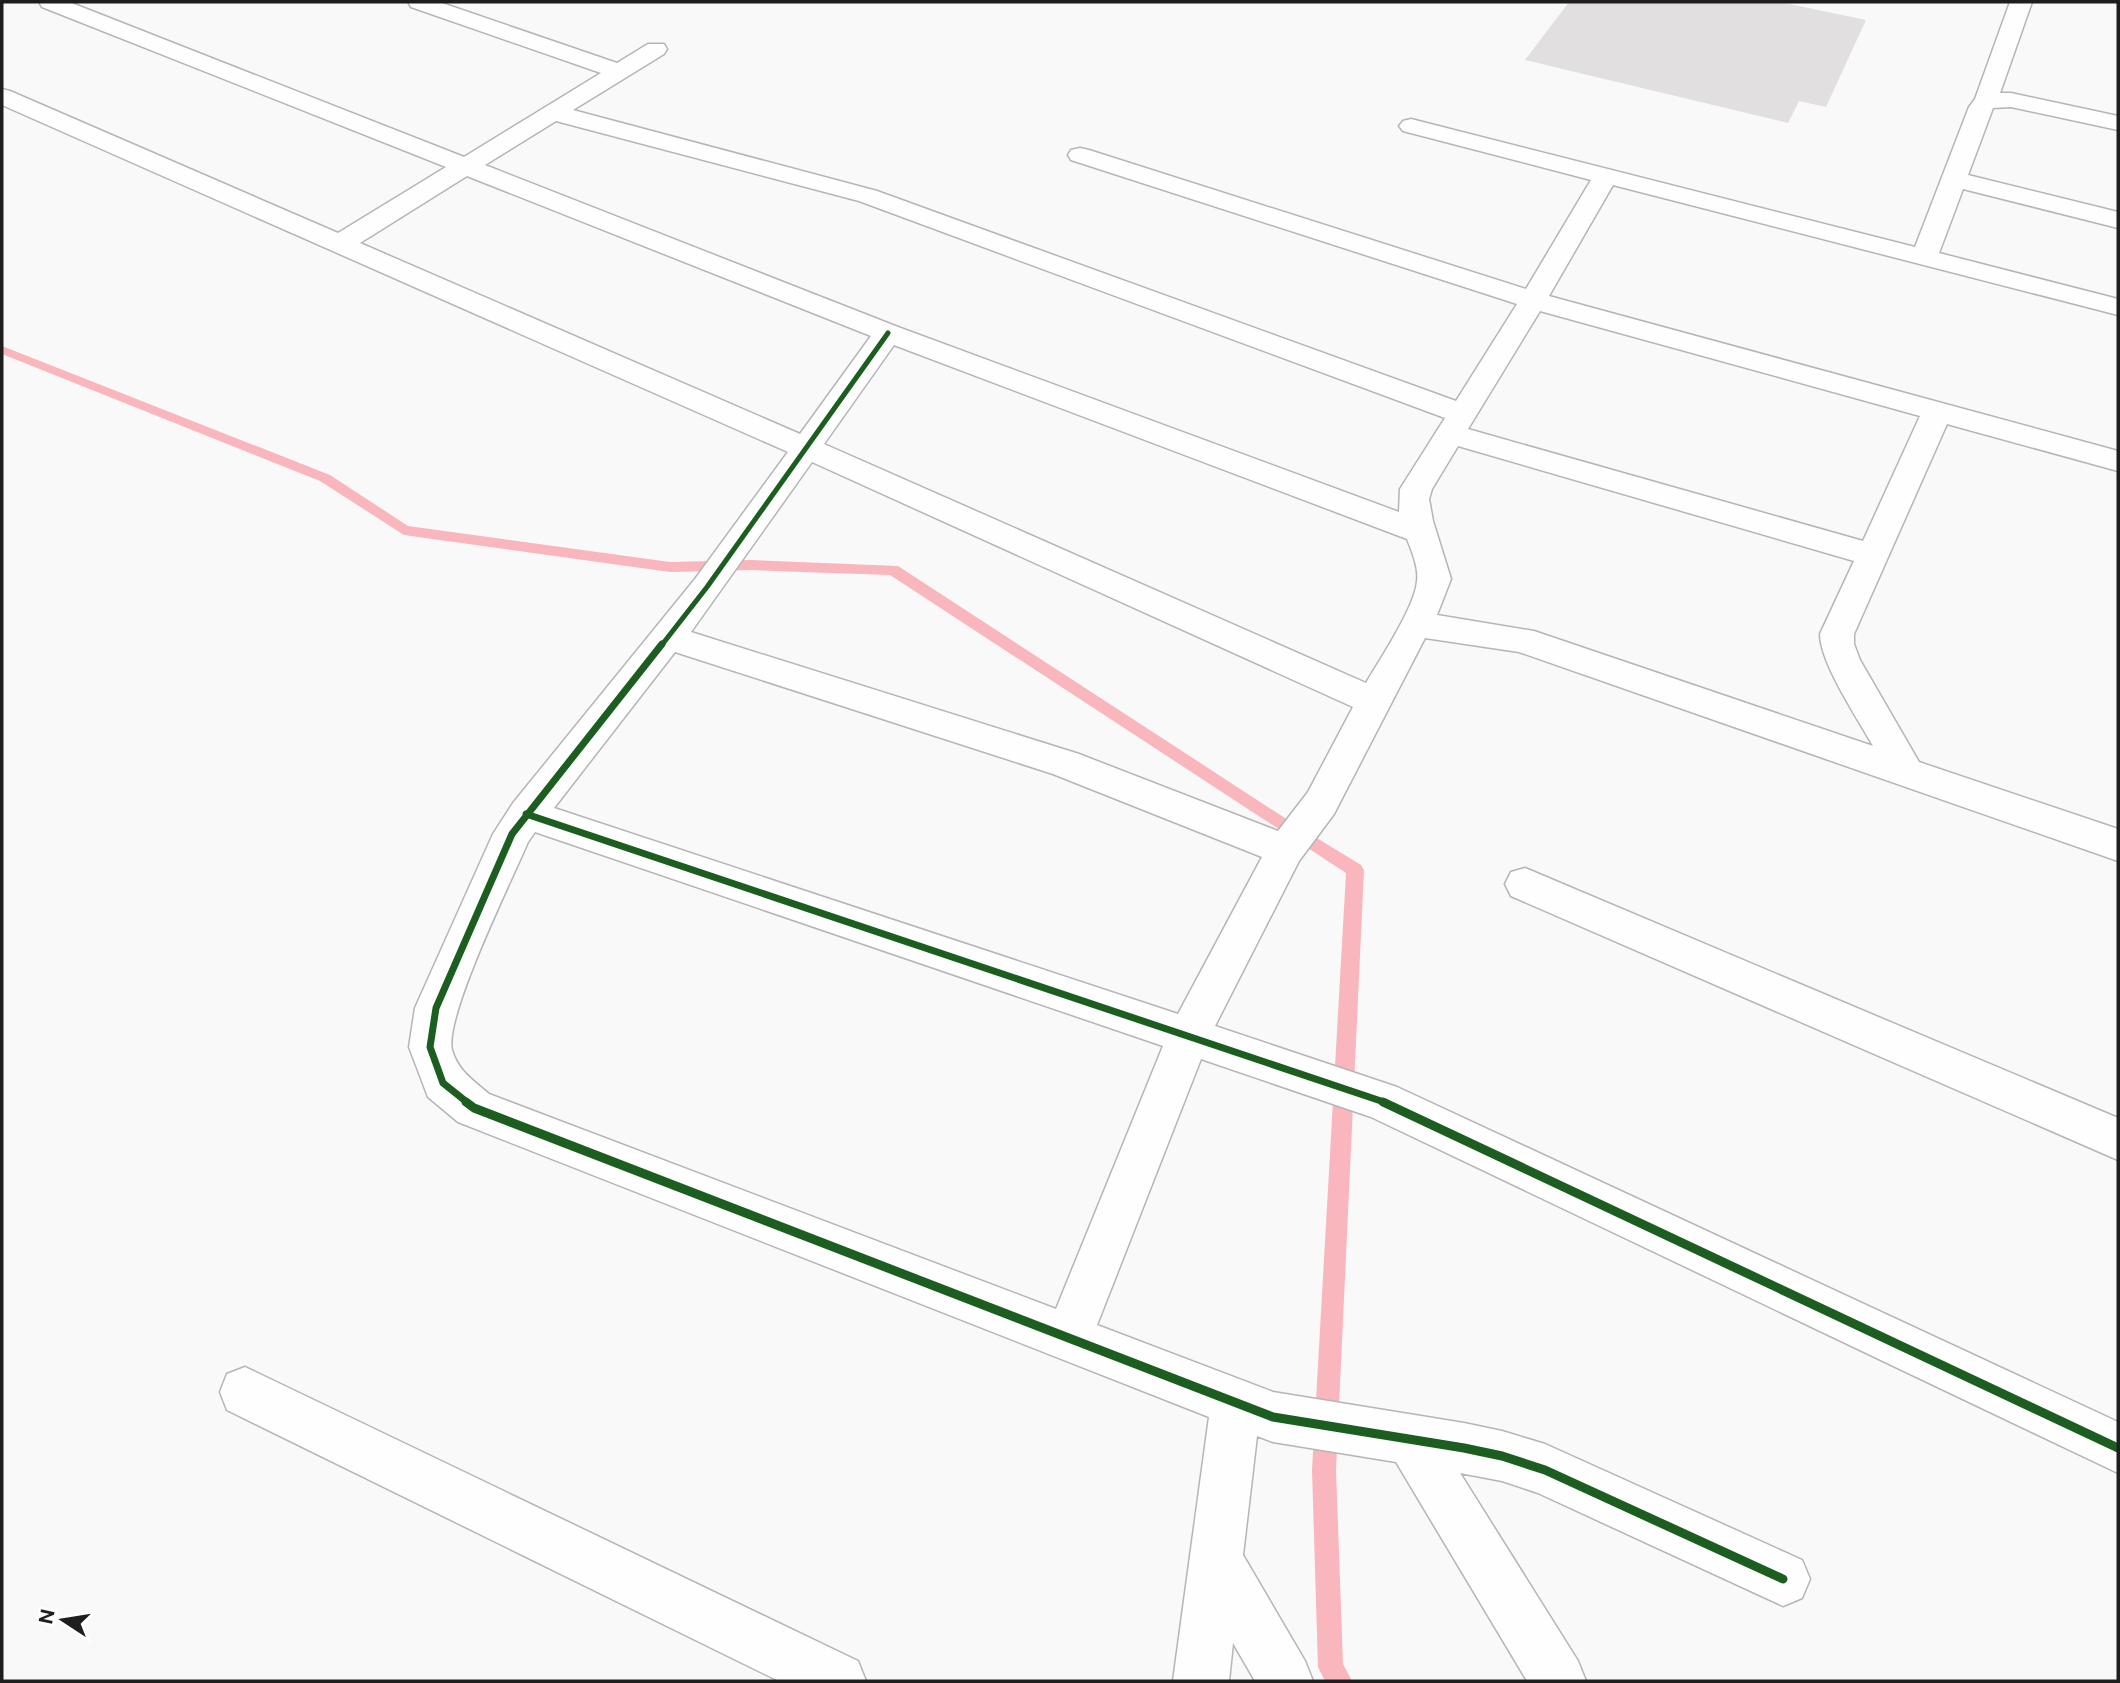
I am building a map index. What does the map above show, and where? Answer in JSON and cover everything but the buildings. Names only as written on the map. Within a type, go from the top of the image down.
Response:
[{"type":"street","points":[[50,2],[896,336],[1422,533]]},
{"type":"street","points":[[419,2],[620,72]]},
{"type":"street","points":[[1924,257],[1981,107],[1986,101],[2021,2]]},
{"type":"street","points":[[339,244],[656,49]]},
{"type":"street","points":[[2,96],[817,453],[1375,702]]},
{"type":"street","points":[[1986,101],[2011,100],[2118,124]]},
{"type":"street","points":[[555,113],[836,190],[867,196],[1457,424],[1873,555]]},
{"type":"street","points":[[1411,126],[2118,307]]},
{"type":"street","points":[[1080,155],[1533,300],[2118,461]]},
{"type":"street","points":[[1068,1338],[1189,1035],[1288,846],[1321,803],[1429,600],[1434,581],[1430,555],[1413,509],[1412,497],[1606,176]]},
{"type":"street","points":[[1953,179],[2118,220]]},
{"type":"street","points":[[896,336],[817,453],[744,536],[668,637],[526,814],[501,858],[436,1008],[430,1047],[443,1083],[474,1108],[1254,1409],[1502,1456],[1545,1470],[1783,1579]]},
{"type":"street","points":[[1906,772],[1843,660],[1837,644],[1837,634],[1937,412]]},
{"type":"street","points":[[1416,624],[1522,640],[2118,845]]},
{"type":"street","points":[[668,637],[1066,764],[1288,846]]},
{"type":"street","points":[[526,814],[1382,1101],[2118,1448]]},
{"type":"street","points":[[1525,884],[2118,1139]]},
{"type":"street","points":[[245,1392],[838,1681]]},
{"type":"street","points":[[1201,1681],[1217,1561],[1254,1409]]},
{"type":"street","points":[[1395,1437],[1558,1681]]},
{"type":"street","points":[[1217,1561],[1285,1681]]},
{"type":"waterway","points":[[2,350],[325,478],[404,530],[670,567],[751,565],[893,570],[1288,829],[1355,870],[1324,1470],[1331,1667],[1339,1681]]},
{"type":"cycle path","points":[[888,333],[707,587],[512,834],[436,1008],[430,1047],[443,1083],[474,1108],[1273,1417],[1502,1456],[1545,1470],[1783,1579]]},
{"type":"cycle path","points":[[526,814],[1382,1101],[2118,1448]]}]
